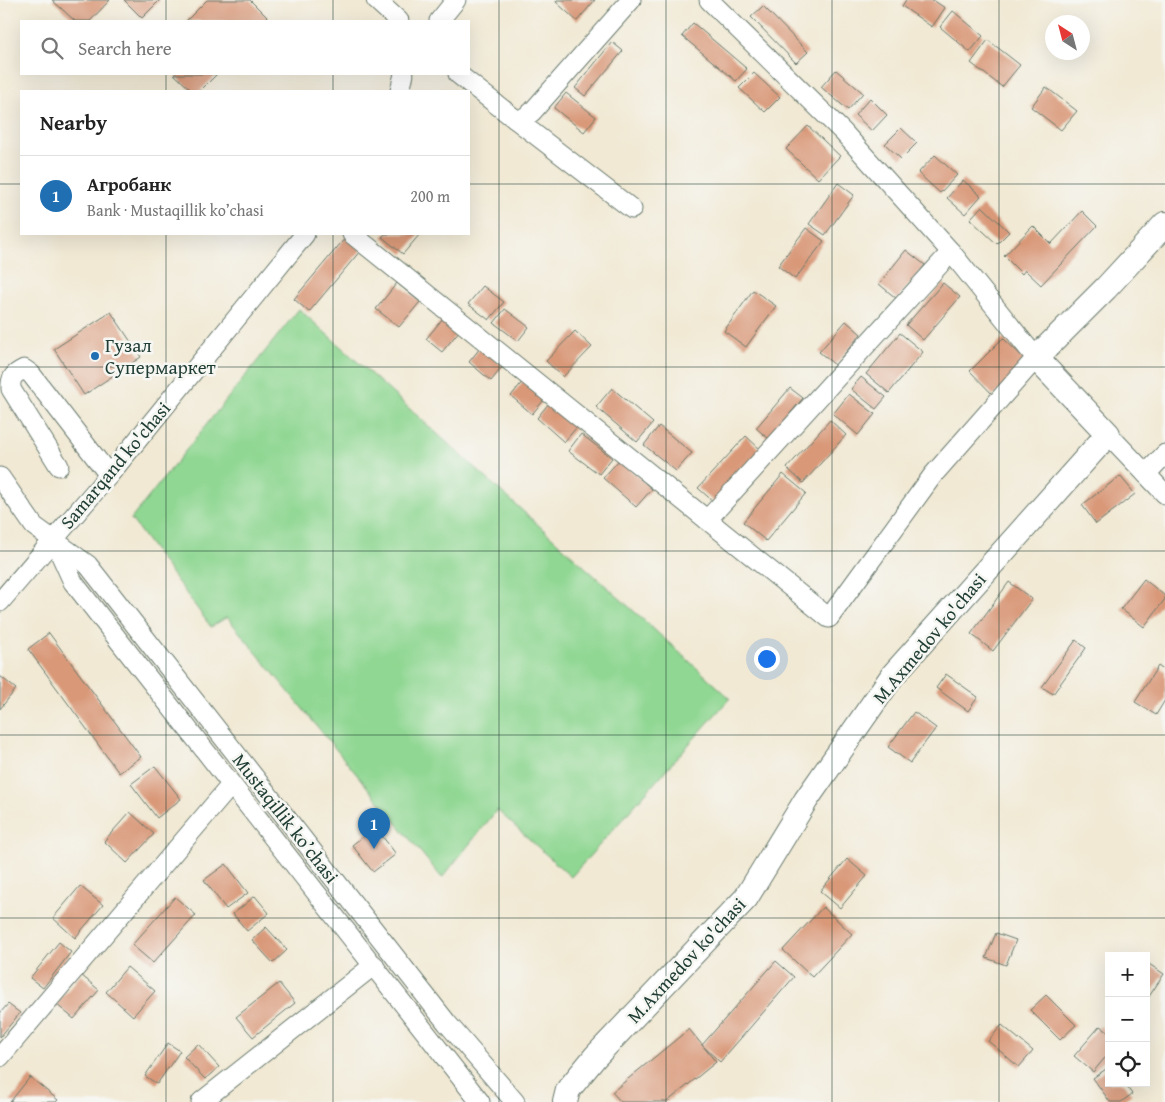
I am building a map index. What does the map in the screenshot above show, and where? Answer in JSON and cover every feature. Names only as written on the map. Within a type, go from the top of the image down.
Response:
[{"type":"main road","points":[[1108,434],[1040,363],[1165,224]]},
{"type":"main road","name":"M.Axmedov ko'chasi","points":[[565,1102],[568,1090],[595,1056],[746,898],[806,800],[893,675],[1108,434]]},
{"type":"street","points":[[376,0],[398,20]]},
{"type":"street","points":[[440,20],[456,0]]},
{"type":"street","points":[[515,119],[522,119],[532,112],[631,0]]},
{"type":"street","points":[[353,235],[829,618],[933,475],[1040,363],[952,252],[843,132],[709,0]]},
{"type":"street","points":[[400,90],[404,75]]},
{"type":"street","points":[[459,75],[632,209]]},
{"type":"street","name":"Samarqand ko'chasi","points":[[0,602],[109,475],[304,235]]},
{"type":"street","points":[[707,520],[952,252]]},
{"type":"street","points":[[59,466],[11,389],[10,381],[14,374],[24,369],[31,374],[109,475]]},
{"type":"street","points":[[1108,434],[1165,494]]},
{"type":"street","points":[[1146,474],[1165,454]]},
{"type":"street","name":"Mustaqillik ko’chasi","points":[[0,477],[34,526],[88,564],[447,1023],[515,1102]]},
{"type":"street","name":"Mustaqillik ko’chasi","points":[[53,539],[73,582],[480,1102]]},
{"type":"street","points":[[0,1058],[231,785]]},
{"type":"street","points":[[200,1102],[374,965]]},
{"type":"green space","points":[[299,309],[730,698],[571,877],[497,810],[442,878],[227,617],[211,627],[131,519]]},
{"type":"building","points":[[52,0],[110,0],[91,20],[74,20]]},
{"type":"building","points":[[124,0],[160,0],[142,18]]},
{"type":"building","points":[[207,0],[250,0],[270,20],[187,20]]},
{"type":"building","points":[[557,0],[595,0],[577,21],[556,2]]},
{"type":"building","points":[[906,0],[933,0],[945,8],[932,27],[902,6]]},
{"type":"building","points":[[763,6],[808,52],[796,63],[751,17]]},
{"type":"building","points":[[953,11],[983,36],[970,52],[940,27]]},
{"type":"building","points":[[693,23],[747,69],[736,81],[682,36]]},
{"type":"building","points":[[988,40],[1020,65],[1002,87],[971,63]]},
{"type":"building","points":[[612,42],[623,51],[585,96],[575,88]]},
{"type":"building","points":[[836,70],[863,93],[848,110],[821,87]]},
{"type":"building","points":[[754,73],[780,97],[765,112],[739,88]]},
{"type":"building","points":[[175,75],[216,75],[201,90],[191,90]]},
{"type":"building","points":[[1046,87],[1077,111],[1061,130],[1031,107]]},
{"type":"building","points":[[566,93],[596,117],[584,132],[554,108]]},
{"type":"building","points":[[870,98],[887,115],[872,131],[855,115]]},
{"type":"building","points":[[808,126],[840,156],[818,179],[786,149]]},
{"type":"building","points":[[901,128],[917,143],[901,159],[885,144]]},
{"type":"building","points":[[935,155],[957,175],[940,193],[918,173]]},
{"type":"building","points":[[963,180],[981,196],[965,214],[947,198]]},
{"type":"building","points":[[838,183],[854,195],[825,235],[809,224]]},
{"type":"building","points":[[982,206],[1009,232],[997,244],[970,219]]},
{"type":"building","points":[[1082,211],[1097,226],[1041,285],[1025,270],[1022,274],[1004,256],[1033,226],[1051,244]]},
{"type":"building","points":[[806,228],[824,241],[795,279],[778,266]]},
{"type":"building","points":[[384,235],[419,235],[403,254],[382,237]]},
{"type":"building","points":[[346,237],[361,250],[309,312],[294,299]]},
{"type":"building","points":[[906,250],[925,265],[897,299],[879,284]]},
{"type":"building","points":[[397,283],[420,302],[399,327],[376,309]]},
{"type":"building","points":[[943,283],[960,297],[923,340],[906,325]]},
{"type":"building","points":[[483,286],[504,302],[489,320],[468,304]]},
{"type":"building","points":[[753,290],[776,306],[746,347],[724,331]]},
{"type":"building","points":[[505,309],[529,327],[518,341],[494,323]]},
{"type":"building","points":[[111,312],[141,357],[84,395],[54,349]]},
{"type":"building","points":[[444,317],[460,330],[442,352],[426,339]]},
{"type":"building","points":[[846,321],[861,334],[835,365],[819,352]]},
{"type":"building","points":[[575,331],[592,347],[563,377],[546,361]]},
{"type":"building","points":[[900,333],[923,352],[889,393],[866,374]]},
{"type":"building","points":[[1003,338],[1028,362],[994,396],[970,371]]},
{"type":"building","points":[[481,347],[503,366],[491,381],[469,362]]},
{"type":"building","points":[[861,377],[886,397],[876,409],[851,389]]},
{"type":"building","points":[[523,381],[544,400],[532,414],[511,396]]},
{"type":"building","points":[[612,388],[653,423],[637,442],[596,407]]},
{"type":"building","points":[[790,388],[803,398],[769,439],[756,428]]},
{"type":"building","points":[[849,394],[875,414],[858,435],[833,414]]},
{"type":"building","points":[[549,403],[577,427],[564,442],[537,418]]},
{"type":"building","points":[[830,420],[846,435],[803,483],[787,468]]},
{"type":"building","points":[[659,426],[692,453],[676,471],[644,445]]},
{"type":"building","points":[[581,434],[612,458],[599,474],[568,451]]},
{"type":"building","points":[[746,436],[762,451],[715,503],[698,488]]},
{"type":"building","points":[[619,460],[652,489],[636,507],[603,478]]},
{"type":"building","points":[[783,474],[806,493],[766,541],[743,522]]},
{"type":"building","points":[[1120,476],[1135,494],[1096,524],[1082,505]]},
{"type":"building","points":[[1144,579],[1165,596],[1165,599],[1144,627],[1121,609]]},
{"type":"building","points":[[1009,582],[1032,599],[993,651],[971,634]]},
{"type":"building","points":[[49,633],[141,757],[119,773],[28,649]]},
{"type":"building","points":[[1076,640],[1086,648],[1053,694],[1042,687]]},
{"type":"building","points":[[1158,666],[1165,671],[1165,700],[1156,715],[1135,702]]},
{"type":"building","points":[[946,674],[978,697],[968,711],[936,688]]},
{"type":"building","points":[[0,676],[16,689],[0,709]]},
{"type":"building","points":[[914,712],[936,728],[910,763],[888,747]]},
{"type":"building","points":[[155,766],[181,799],[157,818],[131,784]]},
{"type":"building","points":[[130,812],[154,834],[127,863],[104,841]]},
{"type":"building","points":[[375,827],[396,854],[373,872],[352,845]]},
{"type":"building","points":[[847,859],[867,876],[840,908],[820,891]]},
{"type":"building","points":[[226,864],[248,893],[226,909],[204,880]]},
{"type":"building","points":[[80,886],[103,905],[75,938],[53,918]]},
{"type":"building","points":[[255,896],[269,913],[247,931],[233,914]]},
{"type":"building","points":[[175,897],[196,915],[153,963],[132,945]]},
{"type":"building","points":[[823,907],[852,934],[812,977],[783,950]]},
{"type":"building","points":[[266,927],[287,950],[273,963],[252,940]]},
{"type":"building","points":[[996,933],[1016,940],[1006,965],[986,958]]},
{"type":"building","points":[[59,942],[71,952],[43,988],[30,978]]},
{"type":"building","points":[[776,961],[794,977],[720,1062],[702,1045]]},
{"type":"building","points":[[1150,965],[1164,974],[1150,995]]},
{"type":"building","points":[[127,967],[155,991],[133,1016],[106,992]]},
{"type":"building","points":[[81,975],[99,990],[74,1019],[56,1004]]},
{"type":"building","points":[[279,983],[295,1003],[253,1037],[236,1017]]},
{"type":"building","points":[[1046,995],[1076,1025],[1060,1040],[1030,1010]]},
{"type":"building","points":[[8,1004],[20,1013],[0,1037],[0,1013]]},
{"type":"building","points":[[1002,1025],[1033,1051],[1019,1067],[988,1041]]},
{"type":"building","points":[[1100,1026],[1105,1030],[1105,1058],[1093,1072],[1074,1056]]},
{"type":"building","points":[[689,1029],[716,1062],[667,1102],[621,1102],[612,1092]]},
{"type":"building","points":[[168,1043],[180,1051],[157,1084],[145,1076]]},
{"type":"building","points":[[198,1044],[219,1067],[205,1079],[184,1057]]},
{"type":"building","points":[[1105,1070],[1105,1087],[1127,1087],[1132,1094],[1121,1102],[1110,1102],[1093,1078]]},
{"type":"building","points":[[30,1077],[58,1100],[56,1102],[10,1102]]},
{"type":"place","name":"Гузал Супермаркет","points":[[95,356]]},
{"type":"place","name":"Агробанк","points":[[374,849]]}]
